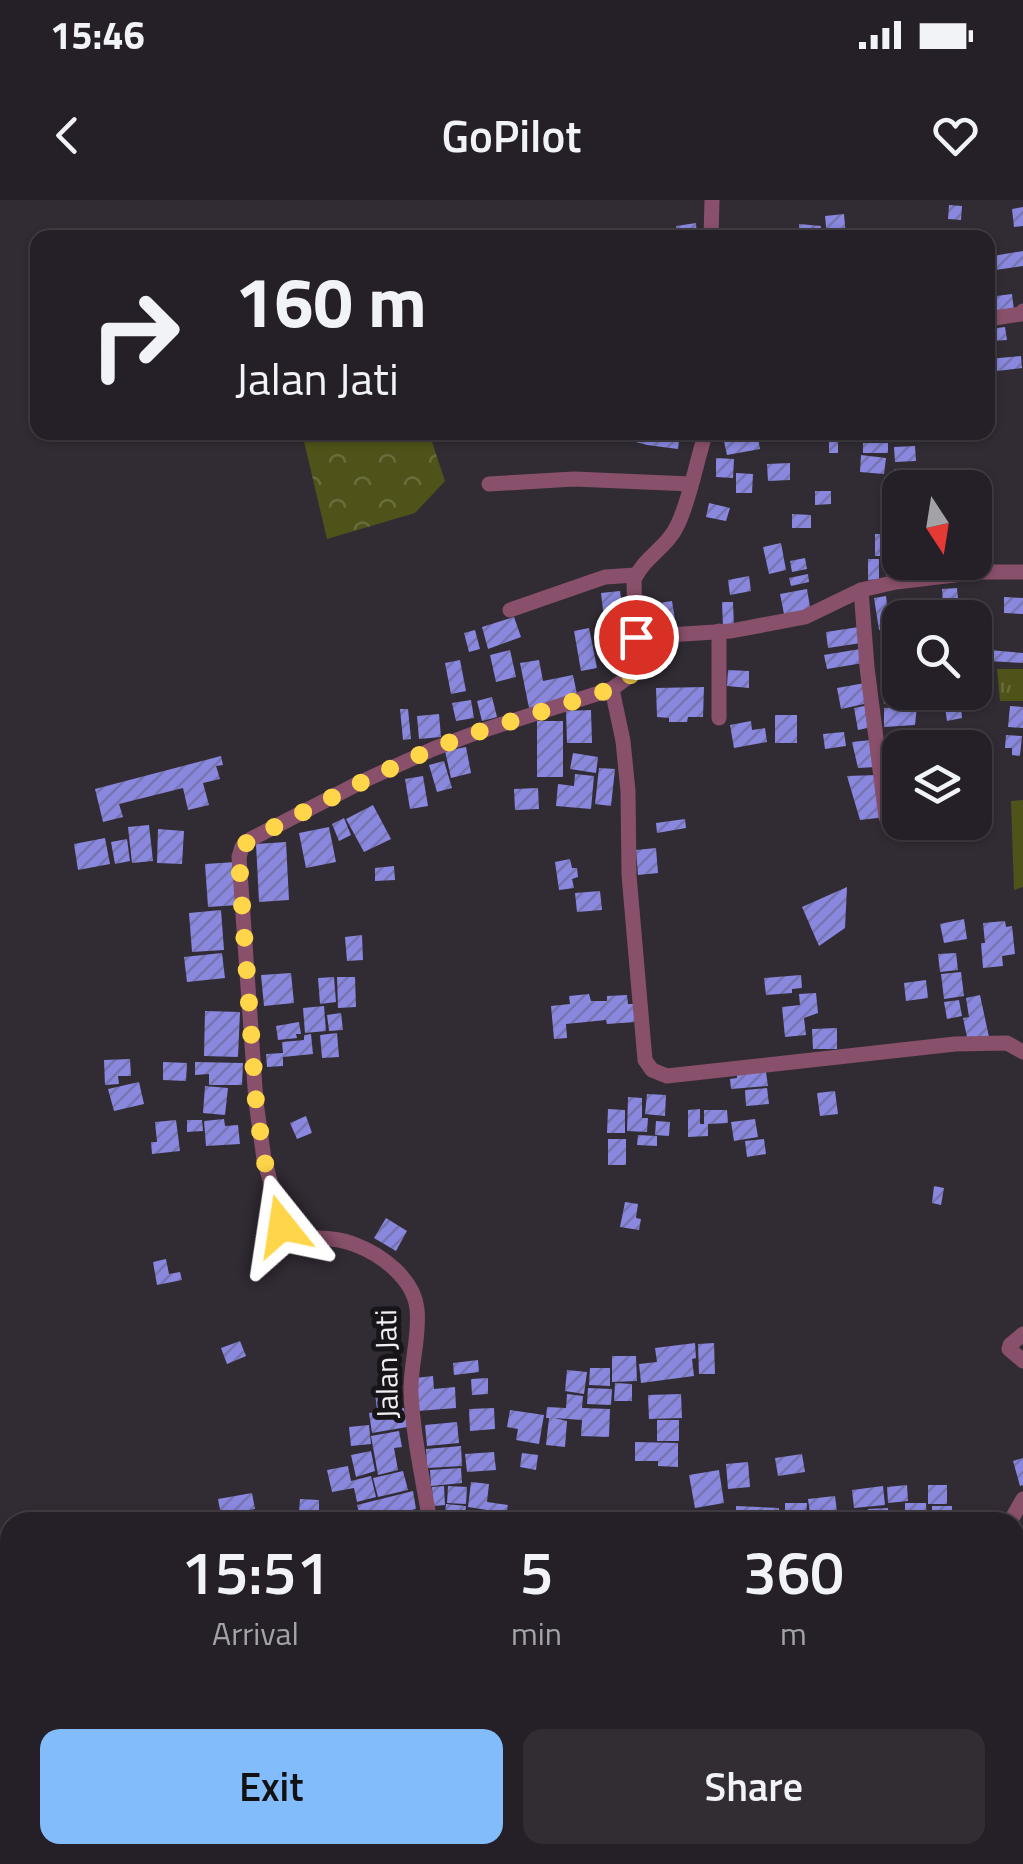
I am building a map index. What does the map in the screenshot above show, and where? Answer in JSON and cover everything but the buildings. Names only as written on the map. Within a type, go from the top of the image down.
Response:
[{"type":"street","points":[[711,230],[712,200]]},
{"type":"street","points":[[995,317],[1023,311]]},
{"type":"street","points":[[704,440],[678,524],[636,574],[636,667],[612,689],[628,792],[629,875],[645,1060],[652,1070],[667,1076],[955,1044],[1007,1043],[1023,1052]]},
{"type":"street","points":[[488,484],[574,479],[691,484]]},
{"type":"street","points":[[636,637],[719,632],[806,617],[860,590],[936,576],[1023,572]]},
{"type":"street","points":[[510,610],[605,577],[636,574]]},
{"type":"street","points":[[860,590],[882,785]]},
{"type":"street","points":[[719,632],[719,718]]},
{"type":"street","name":"Jalan Jati","points":[[428,1512],[412,1408],[410,1373],[418,1334],[417,1306],[411,1290],[400,1274],[355,1244],[295,1236],[282,1226],[264,1159],[256,1102],[239,857],[242,847],[251,839],[434,748],[612,689]]},
{"type":"street","points":[[1023,1334],[1009,1349],[1023,1361]]},
{"type":"green space","points":[[304,440],[431,440],[445,481],[415,513],[327,539]]},
{"type":"green space","points":[[997,669],[1023,669],[1023,701],[1000,701]]},
{"type":"green space","points":[[1023,800],[1023,887],[1014,890],[1011,801]]},
{"type":"route","points":[[282,1226],[264,1159],[256,1102],[239,857],[242,847],[300,813],[434,748],[612,689],[636,667],[636,637]]}]
